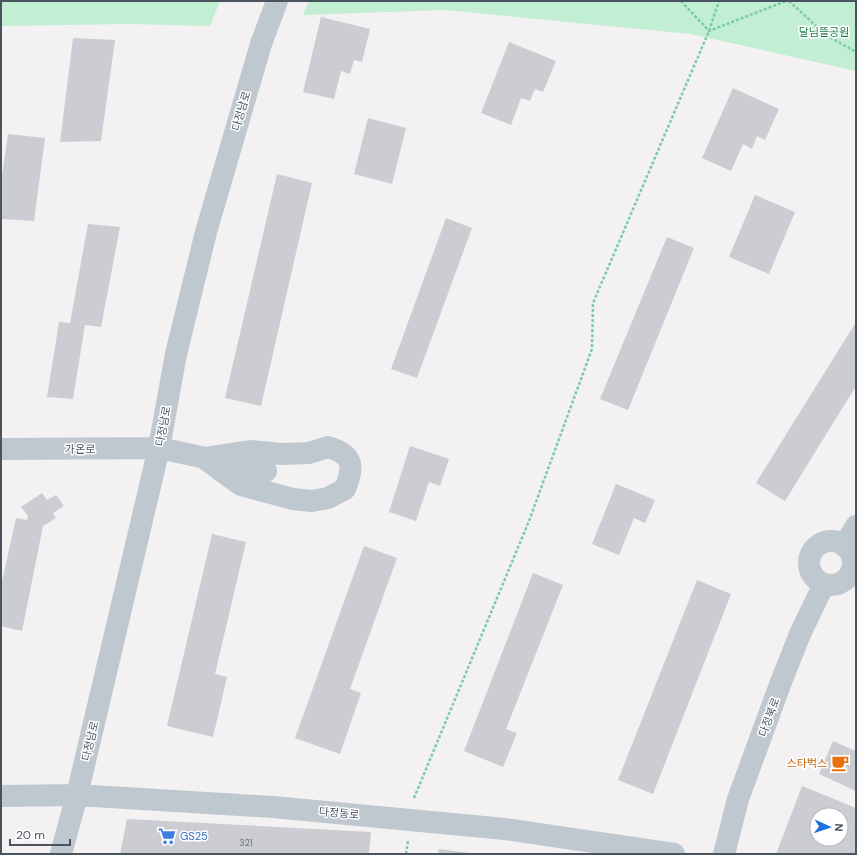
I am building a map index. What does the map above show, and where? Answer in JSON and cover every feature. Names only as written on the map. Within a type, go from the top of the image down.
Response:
[{"type":"street","name":"다정남로","points":[[61,854],[77,796],[159,448],[176,354],[206,232],[260,44],[277,1]]},
{"type":"street","points":[[328,447],[339,450],[347,456],[350,465],[350,475],[345,489],[328,498],[312,501],[293,499],[241,485],[204,458],[250,451],[282,454],[309,453],[328,447]]},
{"type":"street","name":"가온로","points":[[1,449],[159,448],[266,471]]},
{"type":"street","points":[[844,546],[856,526]]},
{"type":"street","points":[[830,541],[837,542],[849,551],[852,557],[852,570],[848,577],[837,584],[830,586],[824,584],[812,575],[809,568],[811,553],[822,543],[830,541]]},
{"type":"street","name":"다정북로","points":[[724,854],[738,799],[800,634],[824,584]]},
{"type":"street","name":"다정동로","points":[[1,796],[77,796],[273,807],[504,829],[674,854]]},
{"type":"path","points":[[681,1],[710,31]]},
{"type":"path","points":[[414,798],[529,521],[592,349],[593,303],[710,31],[719,1]]},
{"type":"path","points":[[710,31],[786,1]]},
{"type":"path","points":[[789,1],[826,35],[856,52]]},
{"type":"path","points":[[406,854],[408,839]]},
{"type":"green space","points":[[1,1],[220,1],[210,26],[128,24],[1,26]]},
{"type":"green space","name":"달님뜰공원","points":[[309,1],[856,1],[856,71],[691,34],[445,10],[303,15]]},
{"type":"building","points":[[321,17],[370,29],[362,62],[354,60],[350,74],[341,71],[334,99],[303,92]]},
{"type":"building","points":[[73,38],[115,40],[101,141],[60,142]]},
{"type":"building","points":[[509,42],[556,61],[543,92],[535,89],[530,101],[521,98],[511,125],[481,113]]},
{"type":"building","points":[[733,88],[779,109],[765,140],[757,136],[752,149],[743,144],[731,171],[702,158]]},
{"type":"building","points":[[368,118],[406,128],[392,184],[354,174]]},
{"type":"building","points":[[8,134],[45,138],[34,221],[1,219],[1,183]]},
{"type":"building","points":[[277,174],[312,183],[261,406],[225,398]]},
{"type":"building","points":[[755,195],[795,212],[769,274],[729,257]]},
{"type":"building","points":[[446,218],[472,228],[417,378],[391,369]]},
{"type":"building","points":[[88,224],[120,227],[101,327],[85,325],[73,399],[47,397],[59,322],[70,323]]},
{"type":"building","points":[[667,237],[694,248],[628,410],[600,399]]},
{"type":"building","points":[[856,322],[856,386],[785,501],[756,483]]},
{"type":"building","points":[[410,446],[449,459],[440,486],[429,482],[416,521],[389,512]]},
{"type":"building","points":[[616,484],[655,500],[645,523],[634,518],[619,555],[592,544]]},
{"type":"building","points":[[42,493],[47,500],[56,495],[64,506],[53,513],[56,518],[43,526],[22,631],[1,626],[1,586],[16,518],[27,520],[28,516],[21,507]]},
{"type":"building","points":[[212,534],[246,542],[215,674],[227,677],[213,737],[167,726]]},
{"type":"building","points":[[364,546],[397,558],[350,689],[361,693],[340,754],[295,738]]},
{"type":"building","points":[[533,573],[563,585],[506,729],[517,733],[503,767],[464,751]]},
{"type":"building","points":[[697,580],[731,594],[653,794],[618,780]]},
{"type":"building","name":"스타벅스","points":[[833,741],[856,751],[856,791],[819,774]]},
{"type":"building","points":[[802,786],[856,808],[856,854],[776,854]]},
{"type":"building","points":[[127,819],[371,832],[369,854],[120,854]]},
{"type":"building","points":[[439,849],[470,853],[470,854],[438,854]]},
{"type":"place","name":"스타벅스","points":[[840,763]]},
{"type":"place","name":"GS25","points":[[167,836]]}]
